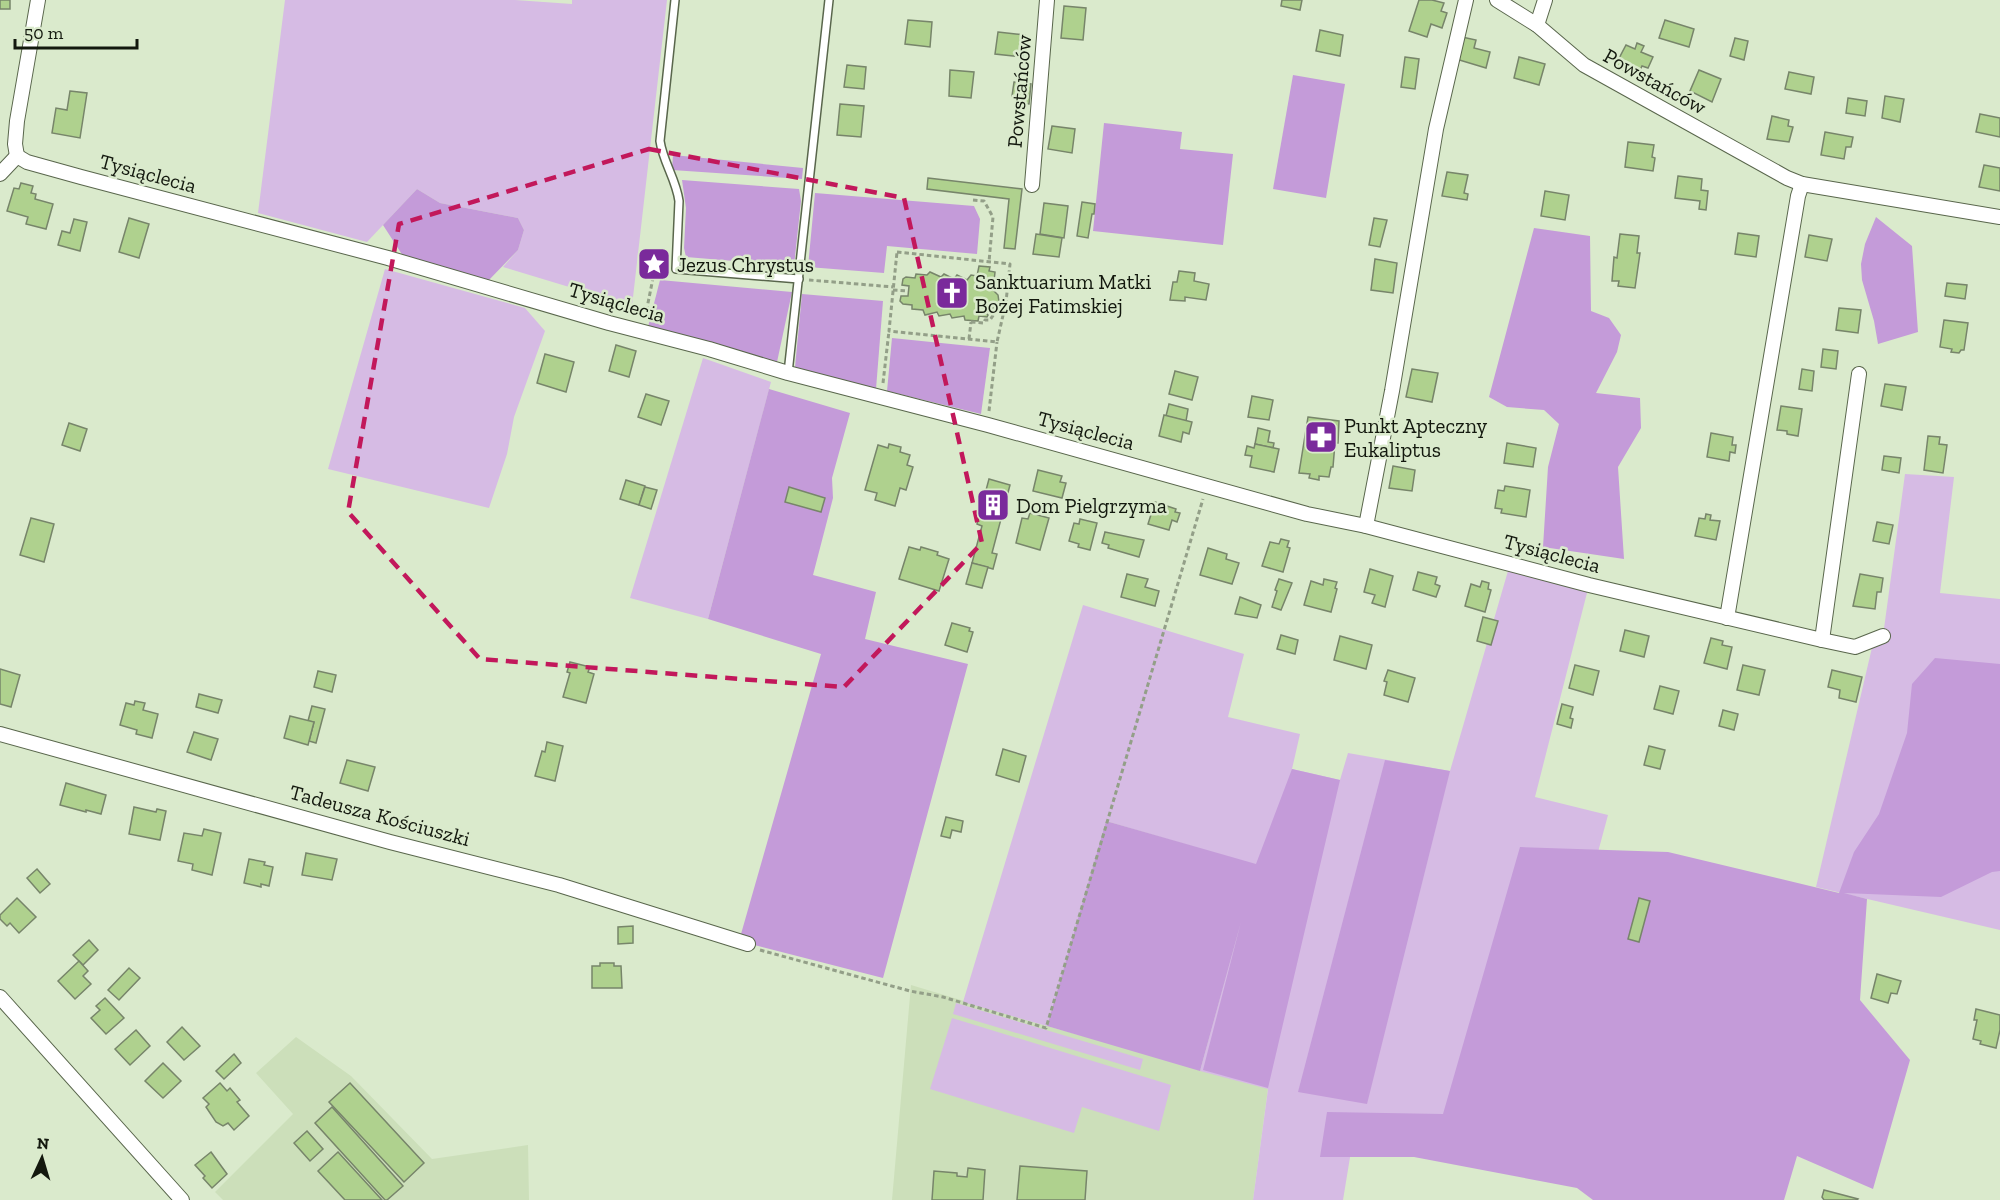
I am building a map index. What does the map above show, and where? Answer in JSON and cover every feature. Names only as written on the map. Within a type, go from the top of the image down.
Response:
[{"type":"street","points":[[0,174],[17,156],[16,121],[38,0]]},
{"type":"street","name":"Powstańców","points":[[1032,185],[1047,0]]},
{"type":"street","points":[[1366,526],[1436,129],[1466,0]]},
{"type":"street","name":"Powstańców","points":[[1497,0],[1537,25],[1584,65],[1802,184],[2000,217]]},
{"type":"street","points":[[1537,25],[1545,0]]},
{"type":"street","name":"Tysiąclecia","points":[[17,156],[27,162],[388,258],[788,373],[988,424],[1307,514],[1366,526],[1589,585],[1822,640],[1855,647],[1882,636]]},
{"type":"street","points":[[1727,618],[1798,196],[1802,184]]},
{"type":"street","points":[[1822,640],[1859,374]]},
{"type":"street","name":"Tadeusza Kościuszki","points":[[0,734],[390,842],[559,885],[748,944]]},
{"type":"street","points":[[0,997],[182,1200]]},
{"type":"lane","points":[[675,0],[660,141],[662,154],[678,190],[676,269],[799,279]]},
{"type":"lane","points":[[788,373],[829,0]]},
{"type":"path","points":[[973,200],[984,201],[993,217],[989,262]]},
{"type":"path","points":[[882,397],[897,252],[1010,264],[1005,306],[997,342],[988,424]]},
{"type":"path","points":[[645,323],[653,278]]},
{"type":"path","points":[[815,281],[908,291]]},
{"type":"path","points":[[969,339],[971,321],[984,323],[985,320],[990,320],[1000,305],[1005,306]]},
{"type":"path","points":[[889,331],[997,342]]},
{"type":"path","points":[[748,944],[754,949],[910,991],[943,997],[1046,1028],[1207,486]]},
{"type":"highlighted area","points":[[649,149],[904,198],[982,543],[844,687],[480,659],[348,512],[399,224]]},
{"type":"shaded area","points":[[285,0],[515,0],[572,4],[572,0],[667,0],[632,306],[503,267],[518,250],[524,230],[518,218],[440,203],[417,189],[367,242],[258,213]]},
{"type":"shaded area","points":[[1293,75],[1345,84],[1326,198],[1273,189]]},
{"type":"shaded area","points":[[1104,123],[1182,132],[1180,149],[1233,154],[1223,245],[1093,231]]},
{"type":"shaded area","points":[[673,155],[803,168],[802,179],[672,170]]},
{"type":"shaded area","points":[[682,180],[799,189],[801,201],[794,266],[686,257],[684,248],[686,208]]},
{"type":"shaded area","points":[[417,189],[440,203],[518,218],[524,230],[518,250],[488,281],[403,256],[383,225]]},
{"type":"shaded area","points":[[815,193],[974,206],[980,219],[977,254],[887,246],[884,273],[808,267]]},
{"type":"shaded area","points":[[1876,217],[1912,246],[1918,332],[1878,344],[1862,280],[1861,264],[1865,244]]},
{"type":"shaded area","points":[[1534,228],[1590,236],[1591,311],[1609,318],[1621,335],[1617,352],[1596,393],[1640,398],[1641,428],[1618,467],[1624,559],[1543,547],[1548,467],[1559,424],[1544,410],[1507,407],[1489,397]]},
{"type":"shaded area","points":[[385,269],[525,308],[545,331],[514,417],[507,454],[489,508],[328,469]]},
{"type":"shaded area","points":[[660,280],[792,292],[777,362],[648,327]]},
{"type":"shaded area","points":[[802,294],[883,301],[876,389],[795,367]]},
{"type":"shaded area","points":[[892,338],[990,348],[981,414],[887,391]]},
{"type":"shaded area","points":[[703,358],[771,382],[708,619],[630,598]]},
{"type":"shaded area","points":[[769,389],[850,413],[832,478],[833,498],[813,575],[876,592],[865,639],[968,664],[883,978],[739,941],[821,654],[708,619]]},
{"type":"shaded area","points":[[1905,474],[1954,477],[1940,593],[2000,599],[2000,930],[1816,887],[1874,639],[1883,636]]},
{"type":"shaded area","points":[[1510,564],[1589,585],[1535,797],[1608,815],[1594,867],[1442,1145],[1354,1133],[1343,1200],[1253,1200],[1268,1089],[1200,1071],[1256,865],[1106,821],[1047,1026],[963,1002],[1083,605],[1244,654],[1228,717],[1300,734],[1292,769],[1340,780],[1348,753],[1450,771]]},
{"type":"shaded area","points":[[1935,658],[2000,664],[2000,871],[1992,872],[1941,897],[1844,893],[1867,899],[1860,1000],[1910,1060],[1873,1189],[1797,1156],[1784,1200],[1593,1200],[1577,1188],[1414,1157],[1320,1157],[1327,1112],[1443,1114],[1520,847],[1668,852],[1839,893],[1854,852],[1879,814],[1907,733],[1912,684]]},
{"type":"shaded area","points":[[1385,760],[1450,771],[1367,1104],[1298,1092]]},
{"type":"shaded area","points":[[1292,769],[1340,780],[1268,1088],[1203,1070],[1241,922],[1200,1071],[1047,1026],[1106,821],[1256,864]]},
{"type":"shaded area","points":[[911,985],[1268,1088],[1253,1200],[892,1200]]},
{"type":"shaded area","points":[[956,1003],[1143,1059],[1140,1070],[953,1014]]},
{"type":"shaded area","points":[[952,1018],[1171,1085],[1159,1131],[1082,1107],[1074,1133],[930,1089]]},
{"type":"shaded area","points":[[296,1037],[351,1076],[432,1159],[528,1145],[529,1200],[223,1200],[215,1192],[293,1114],[256,1073]]},
{"type":"building","points":[[0,0],[10,0],[10,9],[0,9]]},
{"type":"building","points":[[1282,0],[1302,0],[1300,10],[1281,6]]},
{"type":"building","points":[[1419,0],[1444,3],[1441,11],[1447,13],[1442,28],[1431,24],[1427,37],[1409,31]]},
{"type":"building","points":[[1064,6],[1086,8],[1083,40],[1061,38]]},
{"type":"building","points":[[908,20],[932,22],[930,47],[905,44]]},
{"type":"building","points":[[1665,20],[1694,29],[1689,47],[1659,38]]},
{"type":"building","points":[[1320,30],[1343,35],[1340,56],[1316,51]]},
{"type":"building","points":[[998,32],[1025,35],[1023,57],[995,54]]},
{"type":"building","points":[[1462,37],[1476,40],[1474,48],[1490,52],[1486,68],[1456,59]]},
{"type":"building","points":[[1735,38],[1748,41],[1744,60],[1730,56]]},
{"type":"building","points":[[1637,43],[1644,46],[1641,52],[1653,57],[1648,68],[1642,66],[1637,77],[1615,66],[1626,45],[1635,49]]},
{"type":"building","points":[[1405,57],[1419,59],[1415,89],[1401,87]]},
{"type":"building","points":[[1519,57],[1545,64],[1539,85],[1514,78]]},
{"type":"building","points":[[847,65],[866,67],[864,89],[844,87]]},
{"type":"building","points":[[950,70],[974,72],[971,98],[949,96]]},
{"type":"building","points":[[1699,70],[1721,79],[1712,102],[1690,91]]},
{"type":"building","points":[[1789,72],[1814,77],[1811,94],[1785,89]]},
{"type":"building","points":[[1014,82],[1031,84],[1029,104],[1020,103],[1021,97],[1012,96]]},
{"type":"building","points":[[70,91],[87,93],[80,138],[52,133],[56,108],[67,110]]},
{"type":"building","points":[[1885,96],[1904,99],[1900,122],[1882,118]]},
{"type":"building","points":[[1848,98],[1867,101],[1865,116],[1846,113]]},
{"type":"building","points":[[840,104],[864,106],[861,137],[837,135]]},
{"type":"building","points":[[1980,114],[2000,118],[2000,137],[1976,132]]},
{"type":"building","points":[[1772,116],[1789,120],[1788,126],[1793,127],[1789,142],[1767,139]]},
{"type":"building","points":[[1052,126],[1075,129],[1072,153],[1048,149]]},
{"type":"building","points":[[1825,132],[1853,137],[1851,147],[1846,147],[1844,159],[1821,155]]},
{"type":"building","points":[[1628,142],[1654,145],[1653,171],[1625,167]]},
{"type":"building","points":[[1984,165],[2000,168],[2000,191],[1979,187]]},
{"type":"building","points":[[1447,172],[1468,175],[1464,193],[1468,194],[1467,200],[1442,196]]},
{"type":"building","points":[[1678,176],[1702,179],[1701,190],[1708,191],[1706,210],[1699,209],[1700,201],[1675,198]]},
{"type":"building","points":[[928,178],[1022,189],[1015,249],[1004,248],[1009,199],[927,189]]},
{"type":"building","points":[[21,183],[33,186],[31,193],[36,194],[35,199],[53,204],[46,229],[26,224],[28,217],[7,211],[14,188],[19,189]]},
{"type":"building","points":[[1545,191],[1569,195],[1565,220],[1541,216]]},
{"type":"building","points":[[1082,202],[1095,204],[1088,238],[1077,236]]},
{"type":"building","points":[[1044,203],[1068,206],[1064,238],[1040,234]]},
{"type":"building","points":[[129,218],[149,224],[139,258],[119,252]]},
{"type":"building","points":[[1374,218],[1387,220],[1380,247],[1369,245]]},
{"type":"building","points":[[74,219],[87,222],[80,251],[58,245],[62,231],[70,233]]},
{"type":"building","points":[[1738,233],[1759,236],[1756,257],[1735,254]]},
{"type":"building","points":[[1036,234],[1062,238],[1059,257],[1033,254]]},
{"type":"building","points":[[1620,234],[1639,236],[1637,253],[1640,253],[1635,288],[1618,286],[1619,281],[1612,281],[1614,257],[1617,258]]},
{"type":"building","points":[[1809,235],[1832,239],[1827,261],[1805,257]]},
{"type":"building","points":[[1375,259],[1397,263],[1393,293],[1371,290]]},
{"type":"building","name":"Sanktuarium Matki Bożej Fatimskiej","points":[[979,266],[990,267],[989,271],[995,272],[993,290],[998,295],[999,302],[996,307],[985,311],[987,317],[979,316],[978,321],[965,320],[964,316],[952,318],[950,314],[939,316],[937,312],[925,315],[923,310],[912,309],[912,305],[903,304],[900,301],[901,296],[908,296],[909,286],[902,285],[906,277],[915,278],[916,274],[927,275],[930,272],[941,277],[944,274],[954,279],[957,275],[967,280],[971,275],[977,276]]},
{"type":"building","points":[[1179,271],[1195,273],[1194,281],[1209,284],[1206,300],[1185,297],[1185,301],[1170,300],[1173,282],[1177,282]]},
{"type":"building","points":[[1947,283],[1967,285],[1965,299],[1945,296]]},
{"type":"building","points":[[1839,308],[1861,310],[1858,333],[1836,330]]},
{"type":"building","points":[[1944,320],[1968,323],[1964,350],[1959,353],[1940,347]]},
{"type":"building","points":[[616,345],[636,351],[629,377],[609,371]]},
{"type":"building","points":[[1823,349],[1838,351],[1836,369],[1821,367]]},
{"type":"building","points":[[545,354],[574,362],[566,392],[537,383]]},
{"type":"building","points":[[1412,369],[1438,373],[1432,402],[1406,397]]},
{"type":"building","points":[[1802,369],[1814,371],[1812,391],[1799,389]]},
{"type":"building","points":[[1175,371],[1198,377],[1192,400],[1169,394]]},
{"type":"building","points":[[1885,384],[1906,387],[1902,410],[1881,406]]},
{"type":"building","points":[[646,394],[669,401],[661,425],[638,417]]},
{"type":"building","points":[[1252,396],[1273,400],[1269,420],[1248,417]]},
{"type":"building","points":[[1169,404],[1188,409],[1186,421],[1166,416]]},
{"type":"building","points":[[1781,406],[1802,409],[1798,436],[1777,430]]},
{"type":"building","points":[[1164,415],[1192,422],[1189,434],[1183,432],[1181,442],[1159,436]]},
{"type":"building","points":[[1308,417],[1339,421],[1338,443],[1335,443],[1333,467],[1331,467],[1329,477],[1319,476],[1319,480],[1309,478],[1310,474],[1299,473]]},
{"type":"building","points":[[69,423],[87,429],[80,451],[62,445]]},
{"type":"building","points":[[1258,428],[1270,431],[1268,442],[1274,443],[1273,448],[1255,444]]},
{"type":"building","points":[[1711,433],[1733,437],[1732,445],[1736,445],[1735,453],[1730,452],[1729,461],[1707,457]]},
{"type":"building","points":[[1928,436],[1940,437],[1939,444],[1947,445],[1943,473],[1924,470]]},
{"type":"building","points":[[1507,443],[1536,448],[1533,467],[1504,463]]},
{"type":"building","points":[[889,444],[901,447],[900,452],[910,455],[907,465],[913,467],[906,490],[900,488],[895,506],[875,500],[877,493],[865,490],[878,445],[888,448]]},
{"type":"building","points":[[1255,444],[1279,449],[1274,472],[1250,467],[1252,456],[1245,455],[1247,446],[1254,448]]},
{"type":"building","points":[[1884,456],[1901,458],[1899,473],[1882,470]]},
{"type":"building","points":[[1393,466],[1415,470],[1412,491],[1389,488]]},
{"type":"building","points":[[1038,470],[1062,476],[1060,482],[1066,483],[1062,498],[1033,491]]},
{"type":"building","name":"Dom Pielgrzyma","points":[[989,479],[1010,485],[992,553],[997,554],[993,569],[972,563],[982,526],[977,524]]},
{"type":"building","points":[[626,480],[645,486],[639,505],[620,499]]},
{"type":"building","points":[[1505,486],[1530,490],[1526,517],[1501,513],[1502,509],[1495,508],[1498,490],[1504,491]]},
{"type":"building","points":[[645,487],[657,490],[651,509],[639,505]]},
{"type":"building","points":[[789,487],[825,498],[821,512],[785,502]]},
{"type":"building","points":[[1155,502],[1176,509],[1175,512],[1180,513],[1177,522],[1172,520],[1169,530],[1148,524]]},
{"type":"building","points":[[1030,513],[1049,518],[1040,550],[1016,543],[1022,518],[1028,519]]},
{"type":"building","points":[[1706,514],[1711,515],[1710,520],[1720,521],[1716,540],[1695,536],[1699,518],[1705,519]]},
{"type":"building","points":[[31,518],[54,524],[44,562],[20,555]]},
{"type":"building","points":[[1080,519],[1097,523],[1090,550],[1078,547],[1079,544],[1069,541],[1074,523],[1079,524]]},
{"type":"building","points":[[1877,522],[1893,525],[1889,544],[1873,541]]},
{"type":"building","points":[[1105,532],[1144,540],[1139,557],[1108,548],[1109,545],[1102,543]]},
{"type":"building","points":[[1281,539],[1289,541],[1287,547],[1290,548],[1283,572],[1262,566],[1270,542],[1279,544]]},
{"type":"building","points":[[909,547],[920,550],[921,547],[938,552],[937,555],[949,559],[939,591],[899,579]]},
{"type":"building","points":[[1208,548],[1227,554],[1226,559],[1239,563],[1232,584],[1200,575]]},
{"type":"building","points":[[972,563],[988,567],[982,588],[966,584]]},
{"type":"building","points":[[1370,569],[1393,576],[1385,607],[1372,603],[1375,595],[1364,592]]},
{"type":"building","points":[[1418,572],[1437,577],[1435,584],[1440,586],[1436,597],[1413,590]]},
{"type":"building","points":[[1127,574],[1148,579],[1145,587],[1159,591],[1155,606],[1121,597]]},
{"type":"building","points":[[1860,574],[1883,578],[1881,592],[1877,592],[1875,609],[1853,606]]},
{"type":"building","points":[[1279,579],[1292,583],[1281,610],[1272,607]]},
{"type":"building","points":[[1324,579],[1337,582],[1331,612],[1304,605],[1311,581],[1323,585]]},
{"type":"building","points":[[1482,581],[1489,583],[1488,589],[1491,590],[1485,612],[1465,606],[1471,584],[1480,587]]},
{"type":"building","points":[[1240,597],[1261,605],[1257,618],[1235,614]]},
{"type":"building","points":[[1483,617],[1498,621],[1491,645],[1477,641]]},
{"type":"building","points":[[952,623],[970,628],[969,631],[973,632],[967,652],[945,645]]},
{"type":"building","points":[[1625,630],[1649,636],[1644,657],[1620,651]]},
{"type":"building","points":[[1281,635],[1298,640],[1295,654],[1277,649]]},
{"type":"building","points":[[1340,636],[1372,645],[1366,669],[1334,660]]},
{"type":"building","points":[[1711,638],[1723,641],[1722,645],[1732,647],[1727,669],[1704,663]]},
{"type":"building","points":[[570,662],[590,667],[588,672],[594,674],[586,703],[563,697],[570,673],[567,672]]},
{"type":"building","points":[[1575,665],[1599,671],[1593,695],[1569,688]]},
{"type":"building","points":[[1743,665],[1765,670],[1759,695],[1737,690]]},
{"type":"building","points":[[0,669],[20,675],[11,707],[0,704]]},
{"type":"building","points":[[1388,670],[1415,678],[1408,702],[1384,695],[1387,682],[1384,681]]},
{"type":"building","points":[[1832,670],[1862,677],[1856,702],[1839,698],[1840,690],[1828,687]]},
{"type":"building","points":[[318,671],[336,675],[332,692],[314,687]]},
{"type":"building","points":[[1660,686],[1679,691],[1673,714],[1654,709]]},
{"type":"building","points":[[199,694],[222,700],[218,713],[196,707]]},
{"type":"building","points":[[135,701],[145,703],[143,710],[158,714],[152,738],[136,734],[137,730],[120,725],[126,703],[134,705]]},
{"type":"building","points":[[1562,704],[1573,707],[1570,718],[1573,719],[1571,728],[1557,724]]},
{"type":"building","points":[[312,706],[325,709],[316,743],[309,741],[314,722],[308,721]]},
{"type":"building","points":[[1723,710],[1738,714],[1734,730],[1719,726]]},
{"type":"building","points":[[290,716],[314,722],[308,745],[284,738]]},
{"type":"building","points":[[194,732],[218,739],[211,760],[187,752]]},
{"type":"building","points":[[547,742],[563,746],[555,781],[535,776]]},
{"type":"building","points":[[1649,746],[1665,750],[1660,769],[1644,765]]},
{"type":"building","points":[[1003,749],[1026,756],[1019,782],[996,775]]},
{"type":"building","points":[[347,760],[375,767],[368,791],[340,783]]},
{"type":"building","points":[[66,783],[106,795],[101,814],[60,805]]},
{"type":"building","points":[[134,807],[156,812],[157,809],[166,811],[160,840],[129,834]]},
{"type":"building","points":[[946,817],[963,821],[961,832],[952,830],[950,838],[941,836]]},
{"type":"building","points":[[204,829],[221,833],[212,875],[192,870],[193,864],[178,861],[184,833],[202,836]]},
{"type":"building","points":[[306,853],[337,859],[332,880],[302,875]]},
{"type":"building","points":[[249,859],[265,862],[264,865],[273,867],[269,886],[261,884],[261,887],[244,883]]},
{"type":"building","points":[[37,869],[50,884],[40,893],[27,878]]},
{"type":"building","points":[[17,898],[36,917],[19,933],[10,923],[7,926],[0,919],[0,915]]},
{"type":"building","points":[[1639,898],[1650,901],[1639,942],[1628,939]]},
{"type":"building","points":[[633,926],[633,943],[618,944],[618,927]]},
{"type":"building","points":[[89,940],[98,950],[83,965],[73,955]]},
{"type":"building","points":[[79,961],[88,971],[83,976],[91,984],[75,999],[58,981]]},
{"type":"building","points":[[600,963],[614,963],[614,966],[621,966],[622,988],[592,988],[592,966],[600,966]]},
{"type":"building","points":[[129,968],[140,978],[119,1000],[108,990]]},
{"type":"building","points":[[1877,974],[1901,981],[1897,994],[1891,993],[1888,1003],[1871,998]]},
{"type":"building","points":[[105,998],[124,1018],[106,1034],[91,1018],[100,1010],[96,1006]]},
{"type":"building","points":[[1976,1009],[2000,1015],[2000,1030],[1996,1048],[1980,1044],[1981,1041],[1973,1039],[1977,1020],[1974,1020]]},
{"type":"building","points":[[182,1027],[200,1046],[184,1060],[167,1042]]},
{"type":"building","points":[[136,1030],[150,1046],[130,1065],[115,1049]]},
{"type":"building","points":[[234,1054],[241,1063],[224,1079],[216,1071]]},
{"type":"building","points":[[163,1063],[181,1081],[163,1098],[145,1081]]},
{"type":"building","points":[[220,1083],[227,1091],[230,1088],[240,1100],[237,1102],[249,1116],[234,1130],[228,1123],[223,1126],[216,1122],[206,1107],[209,1104],[203,1098]]},
{"type":"building","points":[[350,1083],[424,1163],[404,1182],[329,1102]]},
{"type":"building","points":[[332,1107],[403,1186],[387,1200],[315,1123]]},
{"type":"building","points":[[307,1131],[323,1149],[310,1161],[294,1143]]},
{"type":"building","points":[[211,1152],[227,1174],[212,1188],[195,1165]]},
{"type":"building","points":[[338,1152],[382,1200],[345,1200],[318,1171]]},
{"type":"building","points":[[1020,1166],[1087,1171],[1085,1200],[1017,1200]]},
{"type":"building","points":[[968,1168],[985,1170],[983,1200],[932,1200],[934,1171],[957,1173],[957,1176],[967,1177]]},
{"type":"building","points":[[1824,1190],[1858,1199],[1824,1200],[1822,1197]]},
{"type":"place","name":"Jezus Chrystus","points":[[654,264]]},
{"type":"place","name":"Sanktuarium Matki Bożej Fatimskiej","points":[[952,293]]},
{"type":"place","name":"Punkt Apteczny Eukaliptus","points":[[1321,437]]},
{"type":"place","name":"Dom Pielgrzyma","points":[[993,505]]}]
